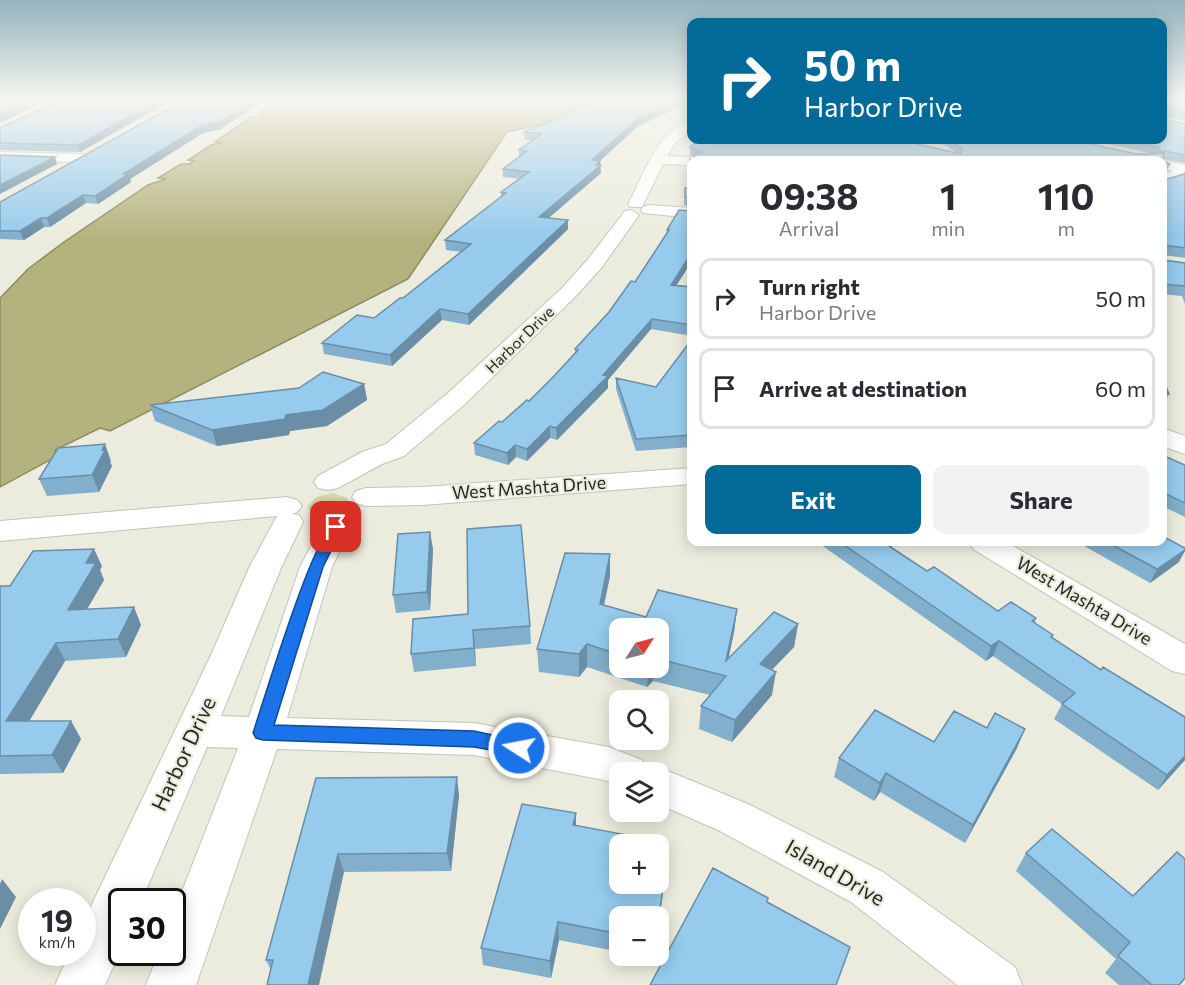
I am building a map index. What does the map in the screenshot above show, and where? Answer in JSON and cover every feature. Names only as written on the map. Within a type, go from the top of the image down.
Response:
[{"type":"street","name":"Harbor Drive","points":[[328,482],[372,458],[395,450],[473,384],[535,326],[595,263],[639,209],[666,145]]},
{"type":"street","points":[[0,156],[88,155],[53,174]]},
{"type":"street","points":[[659,160],[687,160]]},
{"type":"street","points":[[1167,165],[1182,169],[1174,178],[1167,180]]},
{"type":"street","points":[[639,209],[687,213]]},
{"type":"street","points":[[1167,438],[1185,446]]},
{"type":"street","name":"Harbor Drive","points":[[364,493],[389,465],[395,450]]},
{"type":"street","name":"West Mashta Drive","points":[[364,493],[423,496],[687,476]]},
{"type":"street","points":[[328,482],[341,482],[364,493],[366,506],[360,514],[350,522],[336,527],[321,530],[300,528],[287,514],[302,490],[328,482]]},
{"type":"street","name":"Harbor Drive","points":[[80,985],[230,654],[287,514]]},
{"type":"street","points":[[0,531],[287,514]]},
{"type":"street","points":[[171,985],[263,733],[316,567],[336,527]]},
{"type":"street","name":"West Mashta Drive","points":[[991,546],[1185,661]]},
{"type":"street","points":[[194,731],[474,739],[609,764]]},
{"type":"street","name":"Island Drive","points":[[669,790],[733,817],[867,887],[997,985]]},
{"type":"green space","points":[[333,493],[347,498],[348,503],[340,511],[325,516],[310,511],[308,507],[316,497]]},
{"type":"shaded area","points":[[211,145],[498,145],[408,279],[110,431],[100,428],[55,450],[61,454],[0,487],[0,298],[28,269],[64,242],[148,185],[166,179],[158,178],[181,164],[194,161],[188,160]]},
{"type":"building","points":[[103,145],[170,145],[123,174],[128,174],[95,196],[83,195],[47,218],[41,218],[20,231],[0,231],[0,202]]},
{"type":"building","points":[[526,145],[609,145],[592,160],[600,161],[596,165],[601,165],[539,217],[568,220],[468,314],[440,309],[390,355],[322,343],[357,315],[374,318],[471,244],[445,240],[506,193],[501,192],[529,172],[503,169],[527,151],[519,150]]},
{"type":"building","points":[[692,145],[921,145],[960,154],[963,149],[957,145],[1095,145],[1136,154],[1162,153],[1158,147],[1148,145],[1185,145],[1185,155],[1164,151],[1164,156],[695,156],[702,152],[690,147]]},
{"type":"building","points":[[0,155],[55,157],[0,185]]},
{"type":"building","points":[[1185,173],[1185,248],[1167,245],[1167,179]]},
{"type":"building","points":[[679,210],[687,211],[687,260],[671,285],[687,287],[687,324],[652,319],[603,375],[608,376],[556,428],[550,426],[527,449],[515,445],[507,453],[474,443],[499,421],[502,422],[527,400],[529,401],[578,350],[575,349],[609,312],[631,281],[635,282],[669,230],[667,230]]},
{"type":"building","points":[[1167,260],[1185,263],[1185,286],[1167,284]]},
{"type":"building","points":[[687,346],[687,435],[636,439],[616,378],[656,387]]},
{"type":"building","points":[[323,372],[364,384],[323,410],[286,415],[285,419],[212,430],[150,405],[299,388]]},
{"type":"building","points":[[105,444],[102,450],[105,450],[92,475],[39,479],[58,448]]},
{"type":"building","points":[[1167,457],[1185,465],[1185,503],[1167,494]]},
{"type":"building","points":[[521,525],[530,626],[473,630],[474,648],[411,654],[413,619],[468,614],[467,529]]},
{"type":"building","points":[[430,532],[427,592],[393,595],[398,534]]},
{"type":"building","points":[[1167,539],[1185,548],[1157,569],[1114,546],[1167,546]]},
{"type":"building","points":[[846,546],[889,546],[927,571],[934,567],[998,611],[1011,602],[1036,618],[1032,621],[1053,635],[1051,637],[1101,670],[1103,667],[1185,717],[1185,756],[1167,775],[1062,704],[1075,693],[999,641],[991,646]]},
{"type":"building","points":[[94,549],[86,563],[96,563],[68,610],[134,607],[118,639],[56,643],[6,721],[71,721],[52,755],[0,756],[0,586],[10,586],[33,551]]},
{"type":"building","points":[[565,553],[610,554],[600,604],[646,617],[658,590],[737,609],[726,661],[774,612],[798,624],[760,664],[776,672],[735,720],[701,706],[726,676],[669,662],[669,618],[609,618],[609,651],[587,644],[579,654],[537,649]]},
{"type":"building","points":[[875,710],[934,742],[954,711],[987,728],[995,713],[1025,729],[973,825],[886,773],[880,783],[839,758]]},
{"type":"building","points":[[457,777],[447,853],[338,854],[308,985],[267,985],[273,960],[266,960],[316,778]]},
{"type":"building","points":[[522,804],[576,813],[573,825],[622,834],[609,834],[609,894],[662,894],[660,906],[609,906],[609,932],[558,922],[550,961],[481,948]]},
{"type":"building","points":[[1052,829],[1133,896],[1177,852],[1185,859],[1185,978],[1179,985],[1152,985],[1118,956],[1130,942],[1026,853]]},
{"type":"building","points":[[713,868],[768,898],[767,902],[850,947],[836,985],[650,985],[660,966],[669,966],[669,950]]},
{"type":"route","points":[[336,527],[316,567],[263,733],[474,739],[519,748]]}]
